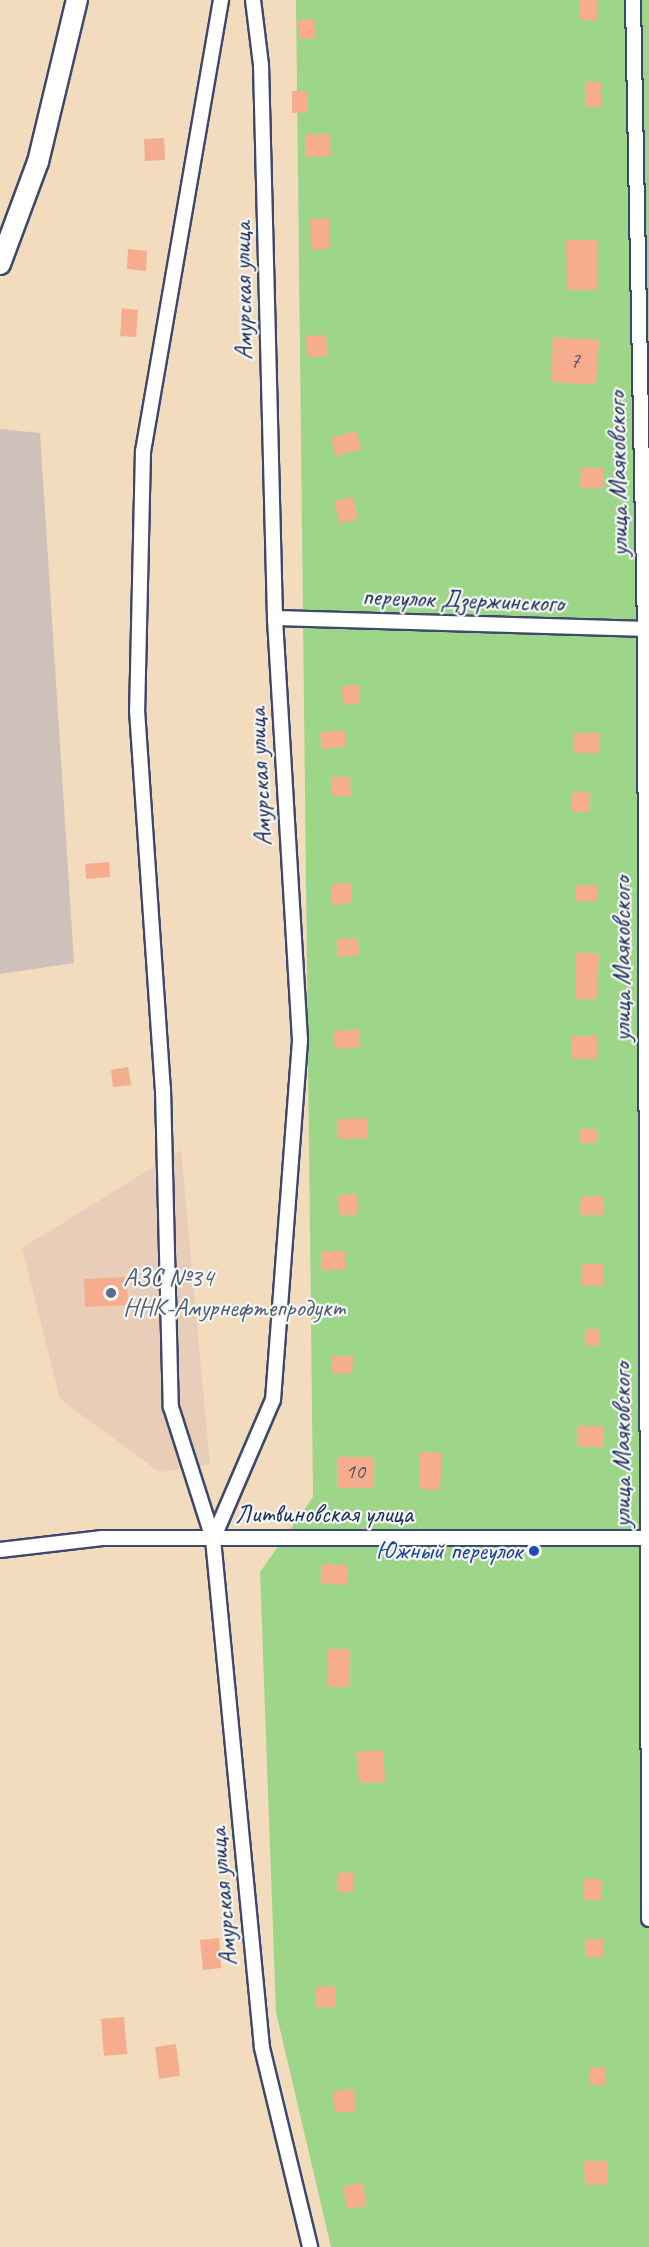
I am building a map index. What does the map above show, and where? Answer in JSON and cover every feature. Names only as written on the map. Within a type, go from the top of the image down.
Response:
[{"type":"main road","points":[[0,264],[38,162],[77,0]]},
{"type":"street","name":"Амурская улица","points":[[221,0],[143,452],[137,710],[163,1089],[171,1407],[213,1539],[262,2048],[310,2247]]},
{"type":"street","name":"Амурская улица","points":[[213,1539],[273,1400],[300,1040],[274,618],[261,64],[253,0]]},
{"type":"street","name":"улица Маяковского","points":[[633,0],[647,629],[649,1919]]},
{"type":"street","name":"переулок Дзержинского","points":[[274,618],[647,629]]},
{"type":"street","name":"Литвиновская улица","points":[[0,1550],[102,1538],[647,1538]]},
{"type":"shaded area","points":[[0,429],[40,433],[74,963],[0,974]]},
{"type":"shaded area","points":[[181,1150],[210,1465],[159,1472],[60,1399],[22,1248]]},
{"type":"green space","points":[[296,0],[649,0],[649,2247],[331,2247],[276,2012],[260,1572],[313,1497]]},
{"type":"building","points":[[580,0],[598,0],[597,20],[580,20]]},
{"type":"building","points":[[314,19],[316,38],[299,39],[298,20]]},
{"type":"building","points":[[585,82],[601,82],[601,107],[585,107]]},
{"type":"building","points":[[292,91],[308,91],[308,112],[292,113]]},
{"type":"building","points":[[305,134],[330,134],[331,156],[306,157]]},
{"type":"building","points":[[164,138],[165,160],[145,161],[144,139]]},
{"type":"building","points":[[329,218],[330,249],[311,249],[310,219]]},
{"type":"building","points":[[566,240],[597,240],[597,290],[567,290]]},
{"type":"building","points":[[128,249],[147,251],[146,271],[127,269]]},
{"type":"building","points":[[122,308],[138,310],[136,337],[120,336]]},
{"type":"building","points":[[326,335],[327,356],[307,357],[306,336]]},
{"type":"building","points":[[553,337],[599,340],[596,385],[551,382]]},
{"type":"building","points":[[356,431],[361,449],[336,456],[331,438]]},
{"type":"building","points":[[581,467],[604,468],[604,488],[580,488]]},
{"type":"building","points":[[353,497],[358,519],[340,524],[334,501]]},
{"type":"building","points":[[359,685],[360,703],[343,705],[342,686]]},
{"type":"building","points":[[345,731],[346,747],[322,749],[320,732]]},
{"type":"building","points":[[574,733],[599,733],[599,753],[573,753]]},
{"type":"building","points":[[331,777],[350,777],[351,796],[331,796]]},
{"type":"building","points":[[571,792],[590,792],[590,812],[571,812]]},
{"type":"building","points":[[109,862],[110,877],[86,879],[85,864]]},
{"type":"building","points":[[351,883],[352,903],[332,905],[331,884]]},
{"type":"building","points":[[575,885],[597,885],[597,901],[575,901]]},
{"type":"building","points":[[358,938],[359,955],[338,957],[337,939]]},
{"type":"building","points":[[575,953],[599,953],[597,999],[576,999]]},
{"type":"building","points":[[359,1029],[360,1047],[335,1049],[333,1031]]},
{"type":"building","points":[[572,1036],[597,1036],[598,1059],[571,1059]]},
{"type":"building","points":[[128,1067],[131,1085],[113,1087],[111,1070]]},
{"type":"building","points":[[367,1118],[368,1138],[338,1139],[338,1119]]},
{"type":"building","points":[[579,1129],[598,1129],[598,1143],[579,1143]]},
{"type":"building","points":[[357,1194],[358,1215],[339,1215],[338,1195]]},
{"type":"building","points":[[581,1196],[604,1196],[603,1215],[580,1215]]},
{"type":"building","points":[[321,1251],[345,1251],[346,1270],[321,1270]]},
{"type":"building","points":[[582,1264],[603,1264],[603,1286],[582,1286]]},
{"type":"building","points":[[127,1277],[128,1305],[85,1307],[84,1279]]},
{"type":"building","points":[[585,1329],[600,1329],[600,1346],[585,1346]]},
{"type":"building","points":[[332,1356],[353,1356],[352,1374],[332,1373]]},
{"type":"building","points":[[578,1426],[604,1426],[604,1447],[577,1446]]},
{"type":"building","points":[[420,1452],[442,1453],[440,1490],[419,1489]]},
{"type":"building","points":[[337,1457],[374,1457],[374,1488],[337,1488]]},
{"type":"building","points":[[322,1564],[348,1565],[347,1585],[320,1583]]},
{"type":"building","points":[[328,1649],[350,1649],[350,1687],[328,1687]]},
{"type":"building","points":[[383,1750],[385,1782],[359,1783],[356,1752]]},
{"type":"building","points":[[353,1872],[353,1892],[338,1892],[338,1873]]},
{"type":"building","points":[[584,1879],[602,1879],[602,1900],[584,1900]]},
{"type":"building","points":[[219,1938],[221,1968],[203,1970],[200,1940]]},
{"type":"building","points":[[586,1939],[603,1939],[603,1957],[585,1957]]},
{"type":"building","points":[[335,1986],[336,2007],[315,2007],[315,1987]]},
{"type":"building","points":[[124,2017],[127,2054],[104,2056],[101,2019]]},
{"type":"building","points":[[176,2044],[180,2076],[159,2079],[155,2047]]},
{"type":"building","points":[[590,2067],[605,2067],[605,2085],[590,2085]]},
{"type":"building","points":[[354,2089],[356,2111],[335,2113],[333,2091]]},
{"type":"building","points":[[584,2161],[607,2161],[608,2185],[585,2185]]},
{"type":"building","points":[[363,2183],[367,2206],[347,2209],[343,2186]]},
{"type":"place","name":"АЗС №34 ННК-Амурнефтепродукт","points":[[111,1293]]},
{"type":"place","name":"Южный переулок","points":[[534,1551]]}]
